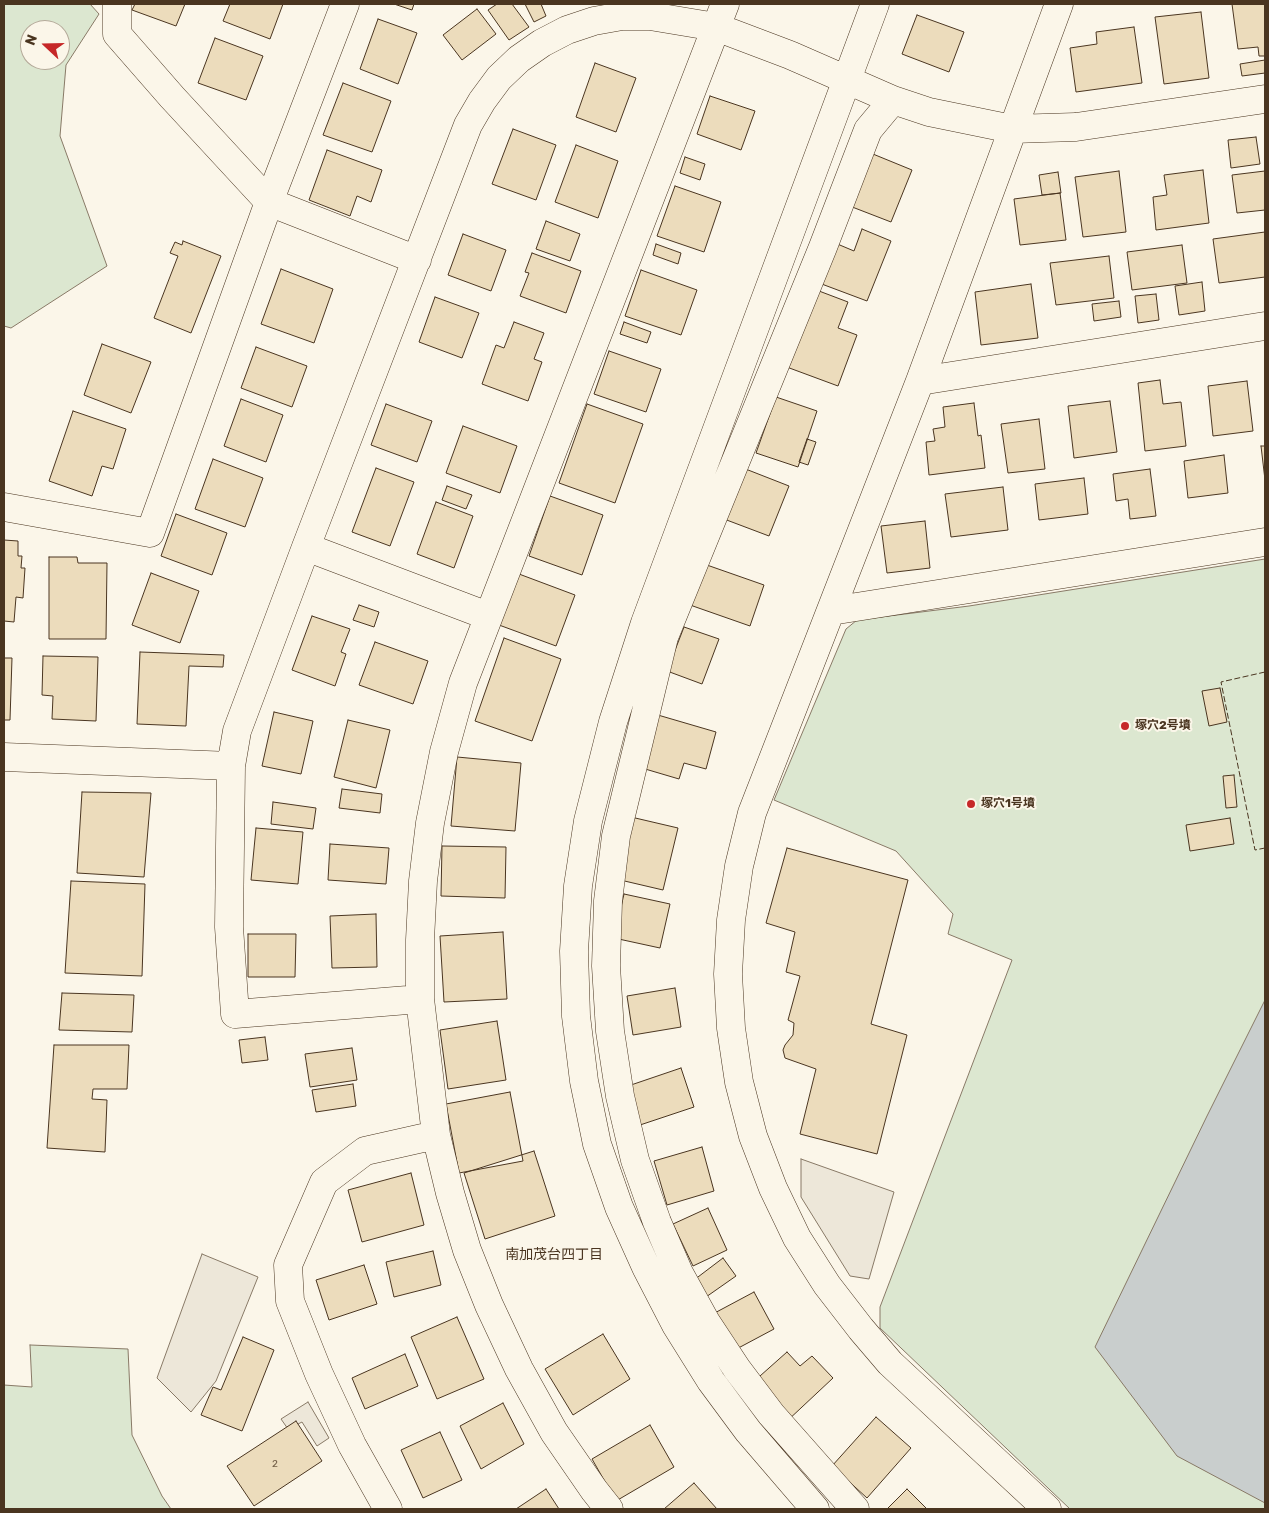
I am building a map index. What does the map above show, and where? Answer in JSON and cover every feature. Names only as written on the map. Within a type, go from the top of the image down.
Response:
[{"type":"street","points":[[117,4],[117,34],[269,202],[417,260]]},
{"type":"street","points":[[4,507],[150,533],[269,202],[345,4]]},
{"type":"street","points":[[815,1509],[748,1431],[712,1381],[676,1325],[619,1207],[597,1144],[584,1081],[576,1016],[574,951],[578,886],[588,821],[613,722],[645,623],[875,4]]},
{"type":"street","points":[[1046,1509],[890,1363],[827,1285],[797,1238],[773,1188],[753,1136],[739,1082],[731,1028],[728,974],[731,920],[739,866],[752,813],[920,381],[1059,4]]},
{"type":"street","points":[[609,1509],[554,1432],[519,1369],[489,1305],[467,1250],[450,1193],[436,1135],[420,999],[423,881],[430,823],[446,744],[463,683],[720,15]]},
{"type":"street","points":[[420,999],[234,1014],[229,928],[231,766],[237,731],[468,125],[482,101],[499,78],[519,59],[542,43],[567,30],[594,21],[622,16],[720,15],[847,80],[893,100],[930,112],[1012,129],[1076,127],[1265,99]]},
{"type":"street","points":[[855,1509],[771,1414],[737,1369],[706,1322],[679,1273],[657,1222],[635,1160],[620,1096],[610,1031],[606,966],[608,901],[616,836],[664,637],[820,256],[868,130],[893,100]]},
{"type":"street","points":[[920,381],[1265,326]]},
{"type":"street","points":[[831,611],[1265,542]]},
{"type":"street","points":[[306,547],[488,616]]},
{"type":"street","points":[[4,757],[231,766]]},
{"type":"street","points":[[388,1509],[352,1445],[319,1374],[290,1301],[288,1265],[324,1182],[365,1151],[436,1135]]},
{"type":"green space","points":[[4,4],[90,4],[99,14],[70,59],[70,20],[20,20],[20,70],[66,70],[60,136],[107,266],[11,328],[4,326]]},
{"type":"green space","points":[[1265,559],[1265,1509],[1070,1509],[880,1328],[880,1307],[1012,960],[948,934],[953,914],[896,851],[774,800],[846,629],[857,620],[969,606]]},
{"type":"green space","points":[[30,1345],[128,1349],[132,1435],[162,1496],[171,1509],[4,1509],[4,1385],[32,1387]]},
{"type":"shaded area","points":[[1265,1000],[1265,1503],[1177,1456],[1095,1347]]},
{"type":"shaded area","points":[[801,1159],[894,1192],[869,1279],[850,1276],[801,1197]]},
{"type":"shaded area","points":[[202,1254],[258,1277],[216,1381],[191,1412],[157,1378]]},
{"type":"shaded area","points":[[308,1402],[329,1438],[317,1446],[302,1422],[288,1429],[281,1419]]},
{"type":"building","points":[[135,4],[185,4],[176,26],[132,10]]},
{"type":"building","points":[[230,4],[283,4],[270,39],[223,21]]},
{"type":"building","points":[[394,4],[414,4],[412,10]]},
{"type":"building","points":[[497,4],[512,4],[529,27],[509,40],[488,10]]},
{"type":"building","points":[[525,4],[541,4],[546,16],[534,22]]},
{"type":"building","points":[[1232,4],[1265,4],[1265,56],[1259,56],[1258,47],[1238,49]]},
{"type":"building","points":[[477,9],[496,34],[462,60],[443,35]]},
{"type":"building","points":[[1201,12],[1209,78],[1164,84],[1155,17]]},
{"type":"building","points":[[917,15],[964,32],[949,72],[902,54]]},
{"type":"building","points":[[378,19],[417,33],[398,84],[360,69]]},
{"type":"building","points":[[1134,27],[1142,83],[1076,92],[1070,48],[1097,44],[1096,32]]},
{"type":"building","points":[[215,38],[263,56],[246,100],[198,83]]},
{"type":"building","points":[[1265,60],[1265,73],[1242,76],[1240,64]]},
{"type":"building","points":[[595,63],[636,78],[616,132],[576,117]]},
{"type":"building","points":[[343,83],[391,101],[372,152],[323,135]]},
{"type":"building","points":[[710,96],[755,111],[741,150],[697,134]]},
{"type":"building","points":[[513,129],[556,145],[536,200],[492,184]]},
{"type":"building","points":[[1256,137],[1260,164],[1231,168],[1228,140]]},
{"type":"building","points":[[576,145],[618,161],[598,218],[555,202]]},
{"type":"building","points":[[327,150],[382,170],[371,202],[357,196],[350,216],[309,200]]},
{"type":"building","points":[[868,152],[912,170],[891,222],[847,205]]},
{"type":"building","points":[[685,157],[705,164],[700,180],[680,173]]},
{"type":"building","points":[[1203,170],[1209,223],[1156,230],[1153,197],[1167,195],[1164,175]]},
{"type":"building","points":[[1119,171],[1126,232],[1083,237],[1075,177]]},
{"type":"building","points":[[1265,171],[1265,210],[1237,213],[1232,175]]},
{"type":"building","points":[[1058,172],[1061,193],[1042,195],[1039,175]]},
{"type":"building","points":[[675,186],[721,202],[704,252],[657,236]]},
{"type":"building","points":[[1060,193],[1066,240],[1020,245],[1014,199]]},
{"type":"building","points":[[546,221],[580,234],[570,261],[536,249]]},
{"type":"building","points":[[862,229],[891,241],[867,301],[819,283],[835,243],[854,251]]},
{"type":"building","points":[[1265,232],[1265,277],[1219,283],[1213,239]]},
{"type":"building","points":[[463,234],[506,250],[491,291],[448,275]]},
{"type":"building","points":[[183,241],[221,256],[191,333],[154,318],[178,256],[170,253],[175,242],[182,245]]},
{"type":"building","points":[[656,244],[681,253],[678,264],[653,255]]},
{"type":"building","points":[[1182,245],[1187,283],[1132,290],[1127,252]]},
{"type":"building","points":[[532,253],[581,271],[566,313],[520,296],[529,273],[525,272]]},
{"type":"building","points":[[1109,256],[1114,298],[1056,305],[1050,263]]},
{"type":"building","points":[[281,269],[333,289],[314,343],[261,324]]},
{"type":"building","points":[[641,270],[697,290],[681,335],[625,316]]},
{"type":"building","points":[[1202,282],[1205,311],[1179,315],[1175,286]]},
{"type":"building","points":[[1031,284],[1038,338],[981,345],[975,292]]},
{"type":"building","points":[[819,291],[848,302],[838,328],[857,335],[838,386],[784,366]]},
{"type":"building","points":[[1156,294],[1159,320],[1138,323],[1135,296]]},
{"type":"building","points":[[435,297],[479,313],[462,358],[419,342]]},
{"type":"building","points":[[1119,301],[1121,317],[1094,321],[1092,304]]},
{"type":"building","points":[[514,322],[544,333],[534,359],[542,362],[528,401],[482,384],[496,345],[504,348]]},
{"type":"building","points":[[624,322],[651,332],[647,343],[620,334]]},
{"type":"building","points":[[102,344],[151,362],[131,413],[84,395]]},
{"type":"building","points":[[256,347],[307,366],[292,407],[241,388]]},
{"type":"building","points":[[609,351],[661,369],[646,412],[594,394]]},
{"type":"building","points":[[1160,380],[1163,404],[1181,402],[1186,446],[1145,451],[1138,383]]},
{"type":"building","points":[[1247,381],[1253,431],[1213,436],[1208,386]]},
{"type":"building","points":[[776,397],[817,411],[798,467],[756,453]]},
{"type":"building","points":[[241,399],[283,415],[266,462],[224,446]]},
{"type":"building","points":[[1110,401],[1117,452],[1074,458],[1068,406]]},
{"type":"building","points":[[974,403],[978,436],[981,435],[985,468],[929,475],[926,442],[935,441],[933,429],[945,427],[943,407]]},
{"type":"building","points":[[386,404],[432,421],[417,462],[371,445]]},
{"type":"building","points":[[587,404],[643,424],[615,503],[559,483]]},
{"type":"building","points":[[73,411],[126,429],[113,469],[102,466],[92,496],[49,481]]},
{"type":"building","points":[[1039,419],[1045,469],[1008,473],[1001,424]]},
{"type":"building","points":[[463,426],[517,446],[500,493],[446,473]]},
{"type":"building","points":[[807,439],[816,442],[808,465],[799,462]]},
{"type":"building","points":[[1261,446],[1265,446],[1265,480]]},
{"type":"building","points":[[1224,455],[1228,493],[1188,498],[1184,461]]},
{"type":"building","points":[[213,459],[263,478],[245,527],[195,509]]},
{"type":"building","points":[[376,468],[414,482],[390,546],[352,532]]},
{"type":"building","points":[[743,468],[789,486],[769,536],[724,519]]},
{"type":"building","points":[[1150,469],[1156,516],[1130,519],[1128,499],[1116,501],[1113,474]]},
{"type":"building","points":[[1084,478],[1088,514],[1039,520],[1035,484]]},
{"type":"building","points":[[447,486],[472,495],[466,509],[442,500]]},
{"type":"building","points":[[1003,487],[1008,530],[951,537],[945,494]]},
{"type":"building","points":[[550,496],[603,515],[582,575],[529,556]]},
{"type":"building","points":[[436,502],[473,516],[454,568],[417,554]]},
{"type":"building","points":[[176,514],[227,533],[212,575],[161,556]]},
{"type":"building","points":[[925,521],[930,568],[887,573],[881,526]]},
{"type":"building","points":[[4,540],[18,541],[18,556],[22,556],[21,568],[25,568],[23,598],[16,597],[14,622],[4,621]]},
{"type":"building","points":[[49,557],[77,557],[78,563],[107,563],[106,639],[49,639]]},
{"type":"building","points":[[704,564],[764,585],[750,626],[690,605]]},
{"type":"building","points":[[151,573],[199,591],[180,643],[132,625]]},
{"type":"building","points":[[519,574],[575,595],[556,646],[499,625]]},
{"type":"building","points":[[359,605],[379,612],[374,627],[353,620]]},
{"type":"building","points":[[312,616],[350,629],[341,652],[346,654],[335,686],[292,670]]},
{"type":"building","points":[[684,627],[719,639],[702,684],[667,671]]},
{"type":"building","points":[[504,638],[561,659],[532,741],[475,721]]},
{"type":"building","points":[[375,642],[428,661],[413,704],[359,685]]},
{"type":"building","points":[[140,652],[224,655],[223,667],[189,666],[186,726],[137,724]]},
{"type":"building","points":[[43,656],[98,657],[96,721],[52,719],[53,696],[42,695]]},
{"type":"building","points":[[4,658],[12,658],[10,720],[4,720]]},
{"type":"building","points":[[1220,688],[1227,722],[1209,726],[1202,691]]},
{"type":"building","points":[[274,712],[313,721],[301,774],[262,766]]},
{"type":"building","points":[[651,713],[716,732],[706,769],[684,763],[679,779],[635,766]]},
{"type":"building","points":[[348,720],[390,730],[376,788],[334,777]]},
{"type":"building","points":[[457,757],[521,763],[515,831],[451,826]]},
{"type":"building","points":[[1234,775],[1237,807],[1226,808],[1223,776]]},
{"type":"building","points":[[342,789],[382,794],[380,813],[339,808]]},
{"type":"building","points":[[82,792],[151,793],[144,877],[77,873]]},
{"type":"building","points":[[273,802],[316,808],[313,829],[271,824]]},
{"type":"building","points":[[631,817],[678,828],[663,890],[616,879]]},
{"type":"building","points":[[1230,818],[1234,844],[1190,851],[1186,825]]},
{"type":"building","points":[[256,828],[303,832],[298,884],[251,880]]},
{"type":"building","points":[[330,844],[389,848],[386,884],[328,880]]},
{"type":"building","points":[[442,846],[506,847],[505,898],[441,896]]},
{"type":"building","points":[[787,848],[908,880],[871,1024],[907,1035],[877,1154],[800,1134],[816,1069],[785,1058],[783,1050],[793,1035],[794,1023],[788,1020],[800,976],[786,972],[795,932],[766,923]]},
{"type":"building","points":[[71,881],[145,884],[142,976],[65,973]]},
{"type":"building","points":[[624,894],[670,904],[660,948],[614,938]]},
{"type":"building","points":[[376,914],[377,967],[332,968],[330,916]]},
{"type":"building","points":[[503,932],[507,999],[444,1002],[440,936]]},
{"type":"building","points":[[248,934],[296,934],[295,977],[248,977]]},
{"type":"building","points":[[675,988],[681,1027],[633,1035],[627,996]]},
{"type":"building","points":[[62,993],[134,995],[132,1032],[59,1030]]},
{"type":"building","points":[[497,1021],[506,1080],[448,1089],[440,1030]]},
{"type":"building","points":[[265,1037],[268,1060],[242,1063],[239,1040]]},
{"type":"building","points":[[54,1045],[129,1045],[127,1089],[93,1089],[92,1099],[107,1100],[105,1152],[47,1148]]},
{"type":"building","points":[[352,1048],[357,1080],[310,1087],[305,1054]]},
{"type":"building","points":[[681,1068],[694,1107],[640,1125],[628,1086]]},
{"type":"building","points":[[353,1084],[356,1106],[316,1112],[312,1090]]},
{"type":"building","points":[[510,1092],[523,1161],[459,1173],[446,1104]]},
{"type":"building","points":[[702,1147],[714,1191],[667,1205],[654,1161]]},
{"type":"building","points":[[534,1151],[555,1216],[485,1239],[464,1173]]},
{"type":"building","points":[[411,1173],[424,1225],[362,1242],[348,1190]]},
{"type":"building","points":[[708,1208],[727,1250],[693,1266],[673,1224]]},
{"type":"building","points":[[433,1251],[441,1285],[394,1297],[386,1262]]},
{"type":"building","points":[[723,1258],[736,1276],[706,1297],[694,1280]]},
{"type":"building","points":[[364,1265],[377,1304],[329,1320],[316,1280]]},
{"type":"building","points":[[754,1292],[774,1329],[729,1353],[709,1316]]},
{"type":"building","points":[[457,1317],[484,1379],[437,1399],[411,1337]]},
{"type":"building","points":[[603,1334],[630,1379],[573,1415],[545,1369]]},
{"type":"building","points":[[243,1337],[274,1350],[242,1431],[201,1415],[213,1387],[221,1390]]},
{"type":"building","points":[[787,1352],[800,1366],[812,1356],[833,1378],[786,1422],[751,1384]]},
{"type":"building","points":[[405,1354],[418,1386],[365,1409],[352,1378]]},
{"type":"building","points":[[503,1403],[524,1444],[481,1469],[460,1426]]},
{"type":"building","points":[[876,1417],[911,1448],[867,1498],[832,1466]]},
{"type":"building","points":[[296,1421],[322,1461],[254,1506],[227,1466]]},
{"type":"building","points":[[650,1425],[674,1467],[616,1501],[592,1459]]},
{"type":"building","points":[[440,1432],[462,1480],[423,1498],[401,1450]]},
{"type":"building","points":[[694,1483],[717,1509],[664,1509]]},
{"type":"building","points":[[546,1489],[559,1509],[516,1509]]},
{"type":"building","points":[[907,1489],[927,1509],[887,1509]]},
{"type":"fence","points":[[1265,672],[1221,682],[1255,850],[1265,848]]},
{"type":"place","name":"塚穴2号墳","points":[[1125,726]]},
{"type":"place","name":"塚穴1号墳","points":[[971,804]]},
{"type":"district","name":"南加茂台四丁目","points":[[554,1255]]}]
